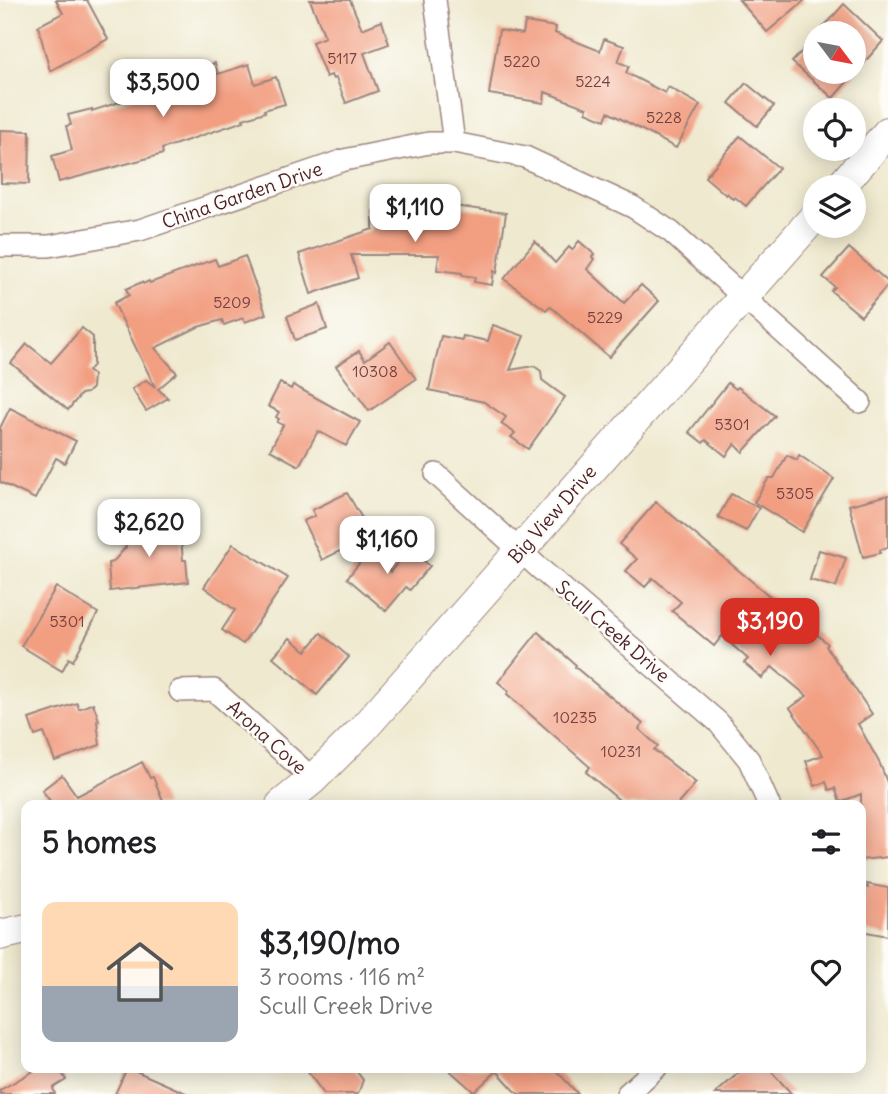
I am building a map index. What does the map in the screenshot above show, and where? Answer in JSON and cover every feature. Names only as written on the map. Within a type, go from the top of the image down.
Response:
[{"type":"street","points":[[435,0],[454,143]]},
{"type":"street","points":[[850,175],[888,132]]},
{"type":"street","name":"China Garden Drive","points":[[0,246],[49,246],[140,230],[344,160],[429,143],[454,143],[525,157],[633,207],[671,232],[860,402]]},
{"type":"street","name":"Big View Drive","points":[[287,800],[313,779],[362,730],[803,230]]},
{"type":"street","name":"Scull Creek Drive","points":[[436,474],[519,550],[718,722],[749,760],[767,800]]},
{"type":"street","name":"Arona Cove","points":[[180,691],[214,690],[313,779]]},
{"type":"street","points":[[0,935],[21,930]]},
{"type":"street","points":[[627,1094],[646,1073]]},
{"type":"building","points":[[56,0],[87,0],[108,39],[50,71],[38,26],[63,13]]},
{"type":"building","points":[[310,0],[350,0],[362,29],[382,21],[389,44],[364,53],[378,91],[346,103],[336,78],[333,79],[331,75],[326,77],[312,42],[325,37]]},
{"type":"building","points":[[739,0],[805,0],[767,32]]},
{"type":"building","points":[[844,4],[862,21],[829,21]]},
{"type":"building","points":[[525,22],[556,27],[555,33],[600,51],[604,39],[624,46],[618,62],[629,66],[626,73],[665,93],[668,87],[700,105],[676,148],[608,112],[605,120],[586,112],[587,108],[545,92],[544,103],[489,94],[499,30],[523,34]]},
{"type":"building","points":[[866,25],[883,41],[866,60]]},
{"type":"building","points":[[803,50],[803,72],[792,62]]},
{"type":"building","points":[[215,63],[218,74],[249,64],[255,84],[276,77],[285,104],[162,149],[163,154],[59,182],[52,156],[72,150],[66,126],[71,125],[68,115],[92,111],[191,79],[188,71]]},
{"type":"building","points":[[746,83],[774,106],[757,126],[729,103]]},
{"type":"building","points":[[817,84],[845,84],[833,98]]},
{"type":"building","points":[[0,130],[30,131],[29,184],[1,183]]},
{"type":"building","points":[[740,136],[779,168],[746,206],[735,197],[733,199],[727,193],[726,195],[705,177]]},
{"type":"building","points":[[446,205],[506,213],[497,273],[494,271],[492,285],[474,282],[475,277],[462,273],[437,270],[439,255],[351,255],[358,278],[311,294],[299,254],[373,229],[373,211],[446,208]]},
{"type":"building","points":[[535,241],[555,263],[569,247],[572,250],[579,241],[594,254],[594,259],[587,269],[624,303],[641,285],[659,301],[609,357],[550,306],[546,310],[504,279]]},
{"type":"building","points":[[849,248],[888,282],[861,316],[831,291],[835,287],[823,277]]},
{"type":"building","points":[[245,256],[266,314],[245,322],[243,318],[224,325],[222,320],[198,327],[155,348],[177,373],[158,389],[168,398],[146,411],[132,389],[146,380],[155,387],[114,303],[129,295],[126,289],[142,282],[150,283],[215,259],[218,266]]},
{"type":"building","points":[[319,304],[327,329],[295,340],[287,316]]},
{"type":"building","points":[[493,325],[524,336],[510,370],[534,366],[541,371],[542,380],[565,397],[528,449],[511,437],[515,433],[501,424],[506,417],[484,402],[429,390],[441,336],[462,340],[463,336],[488,341]]},
{"type":"building","points":[[82,328],[93,337],[93,365],[88,371],[93,375],[92,388],[81,394],[68,410],[11,363],[27,344],[51,363]]},
{"type":"building","points":[[390,342],[416,379],[369,411],[336,366],[359,351],[365,360]]},
{"type":"building","points":[[280,383],[291,389],[293,385],[360,422],[346,446],[318,431],[299,466],[270,450],[283,425],[277,422],[279,412],[268,406]]},
{"type":"building","points":[[728,383],[736,389],[738,387],[775,416],[743,452],[735,444],[726,456],[706,440],[703,443],[689,432]]},
{"type":"building","points":[[10,408],[76,441],[65,463],[56,458],[35,499],[0,482],[0,428]]},
{"type":"building","points":[[787,455],[797,460],[799,455],[834,479],[802,532],[754,502],[769,478],[774,478]]},
{"type":"building","points":[[347,493],[372,535],[322,560],[303,521],[315,516],[312,510]]},
{"type":"building","points":[[731,494],[759,508],[746,531],[718,517]]},
{"type":"building","points":[[888,495],[888,547],[880,550],[880,553],[863,557],[849,505]]},
{"type":"building","points":[[656,502],[778,603],[775,606],[810,635],[813,631],[828,644],[826,646],[872,714],[858,724],[888,785],[888,857],[866,859],[866,800],[861,800],[861,794],[839,800],[835,788],[829,790],[826,782],[815,786],[806,761],[823,755],[790,708],[807,696],[772,667],[762,678],[744,663],[748,659],[722,636],[714,646],[672,611],[681,602],[653,578],[645,587],[626,571],[637,559],[619,544]]},
{"type":"building","points":[[156,523],[157,531],[180,528],[188,582],[110,591],[108,563],[113,562],[126,547],[123,527]]},
{"type":"building","points":[[376,543],[390,572],[409,549],[430,566],[410,590],[406,587],[386,611],[347,578]]},
{"type":"building","points":[[233,544],[288,578],[243,644],[222,630],[235,610],[204,587]]},
{"type":"building","points":[[819,550],[846,558],[836,587],[810,580]]},
{"type":"building","points":[[56,587],[98,613],[73,661],[69,658],[62,671],[21,646]]},
{"type":"building","points":[[538,632],[643,724],[639,729],[658,746],[654,750],[696,783],[681,800],[619,800],[586,772],[590,767],[507,694],[509,691],[498,682]]},
{"type":"building","points":[[321,633],[349,657],[317,695],[273,657],[290,638],[306,651]]},
{"type":"building","points":[[77,703],[79,709],[93,703],[99,720],[100,745],[55,761],[44,733],[35,736],[29,719]]},
{"type":"building","points":[[142,762],[150,778],[153,777],[163,800],[49,800],[42,790],[62,775],[77,796]]},
{"type":"building","points":[[867,884],[888,888],[888,936],[866,932]]},
{"type":"building","points":[[30,1073],[62,1073],[66,1080],[53,1088],[55,1094],[0,1094],[0,1090]]},
{"type":"building","points":[[125,1073],[140,1073],[188,1094],[115,1094]]},
{"type":"building","points":[[309,1073],[358,1073],[363,1080],[358,1094],[324,1094]]},
{"type":"building","points":[[453,1073],[495,1073],[474,1092]]},
{"type":"building","points":[[499,1073],[559,1073],[578,1094],[518,1094]]},
{"type":"building","points":[[738,1073],[773,1073],[792,1094],[715,1094]]}]
